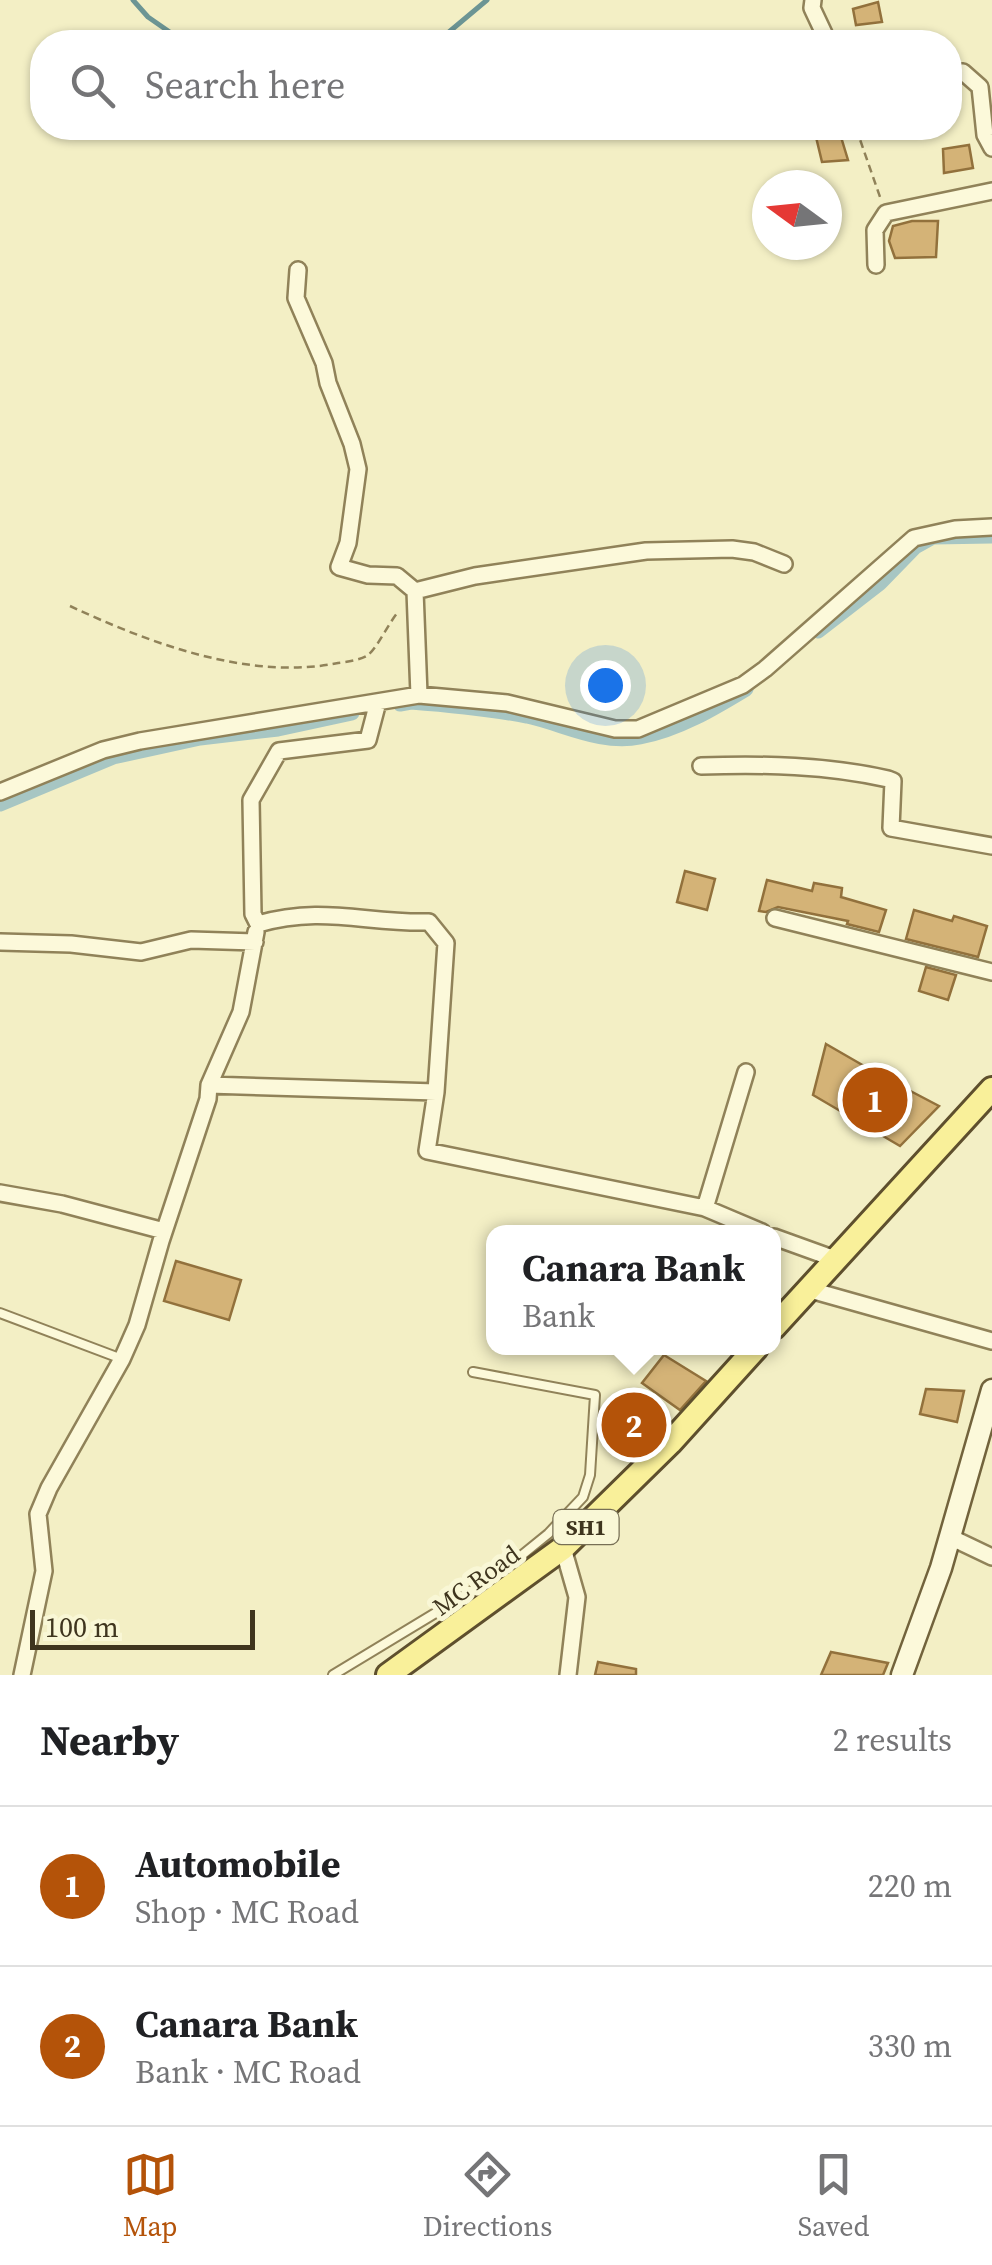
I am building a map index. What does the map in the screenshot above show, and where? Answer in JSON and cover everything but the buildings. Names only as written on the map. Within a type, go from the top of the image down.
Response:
[{"type":"main road","points":[[781,1319],[992,1089]]},
{"type":"main road","name":"MC Road","points":[[388,1675],[563,1548],[670,1443],[750,1355]]},
{"type":"main road","points":[[902,1675],[950,1537],[992,1390]]},
{"type":"street","points":[[813,0],[812,8],[822,30]]},
{"type":"street","points":[[962,72],[980,87],[985,135],[992,148]]},
{"type":"street","points":[[876,264],[875,230],[886,213],[992,192]]},
{"type":"street","points":[[298,270],[296,298],[324,363],[358,469],[348,543],[339,567],[368,575],[397,576],[415,590],[418,694]]},
{"type":"street","points":[[0,792],[103,750],[140,741],[418,694],[507,703],[615,729],[648,726],[743,685],[914,538],[955,529],[992,527]]},
{"type":"street","points":[[415,590],[476,576],[646,551],[732,549],[754,552],[784,564]]},
{"type":"street","points":[[22,1675],[44,1571],[38,1514],[48,1488],[122,1359],[137,1324],[208,1099],[209,1085],[240,1012],[258,924],[253,914],[251,800],[279,750],[368,740],[378,702]]},
{"type":"street","points":[[701,766],[830,769],[888,779],[893,781],[891,828],[992,846]]},
{"type":"street","points":[[258,924],[332,913],[394,923],[429,922],[446,943],[436,1092],[427,1152],[706,1208],[746,1225]]},
{"type":"street","points":[[775,918],[992,972]]},
{"type":"street","points":[[0,942],[71,944],[141,952],[191,940],[254,942]]},
{"type":"street","points":[[706,1208],[746,1072]]},
{"type":"street","points":[[209,1085],[436,1092]]},
{"type":"street","points":[[0,1193],[62,1204],[164,1231]]},
{"type":"street","points":[[781,1240],[834,1260]]},
{"type":"street","points":[[807,1289],[992,1341]]},
{"type":"street","points":[[950,1537],[992,1556]]},
{"type":"street","points":[[563,1548],[577,1597],[568,1675]]},
{"type":"lane","points":[[0,1314],[122,1359]]},
{"type":"lane","points":[[333,1675],[495,1577],[548,1534],[583,1497],[590,1475],[594,1395],[472,1372]]},
{"type":"path","points":[[860,140],[886,213]]},
{"type":"path","points":[[70,606],[184,650],[261,667],[287,668],[326,666],[368,654],[398,612],[416,610]]},
{"type":"waterway","points":[[133,0],[167,30]]},
{"type":"waterway","points":[[451,30],[487,0]]},
{"type":"waterway","points":[[818,631],[880,583],[915,547],[933,537],[992,536]]},
{"type":"waterway","points":[[400,704],[498,711],[597,736],[625,739],[682,724],[746,689]]},
{"type":"waterway","points":[[0,804],[113,757],[352,713]]},
{"type":"place","name":"Automobile","points":[[875,1100]]},
{"type":"place","name":"Canara Bank","points":[[634,1425]]}]
